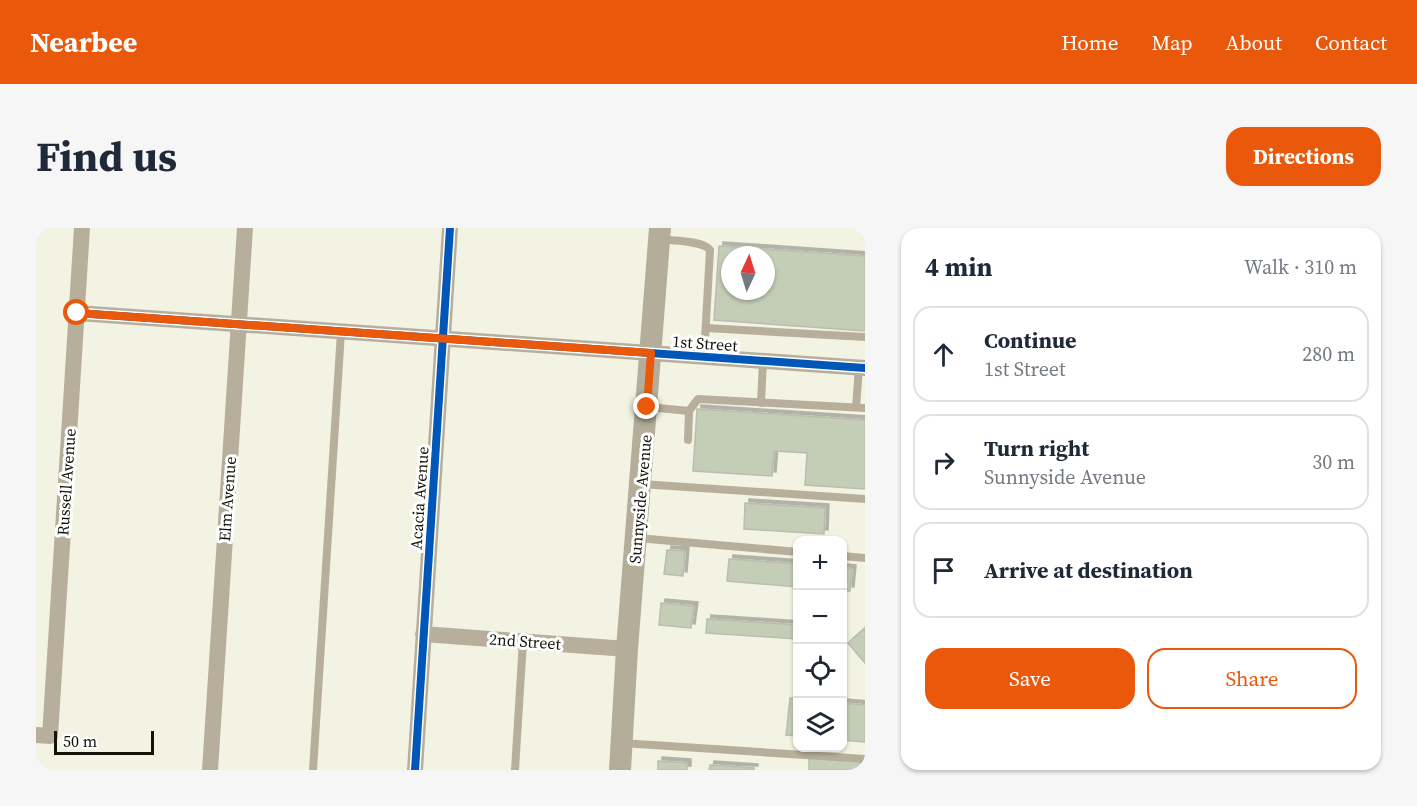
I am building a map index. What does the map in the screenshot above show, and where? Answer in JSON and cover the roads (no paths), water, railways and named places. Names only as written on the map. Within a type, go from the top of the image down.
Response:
[{"type":"main road","name":"Sunnyside Avenue","points":[[620,770],[659,234]]},
{"type":"street","name":"Russell Avenue","points":[[43,736],[82,228]]},
{"type":"street","name":"Elm Avenue","points":[[210,770],[245,228]]},
{"type":"street","name":"Acacia Avenue","points":[[415,770],[450,228]]},
{"type":"street","name":"1st Street","points":[[77,313],[862,368]]},
{"type":"street","name":"2nd Street","points":[[423,634],[627,649]]},
{"type":"lane","points":[[659,234],[699,243],[708,246],[710,250],[704,357]]},
{"type":"lane","points":[[706,328],[865,337]]},
{"type":"lane","points":[[313,770],[341,332]]},
{"type":"lane","points":[[761,403],[763,361]]},
{"type":"lane","points":[[688,440],[689,411],[698,399],[860,407],[862,368]]},
{"type":"lane","points":[[647,407],[689,411]]},
{"type":"lane","points":[[641,484],[865,499]]},
{"type":"lane","points":[[636,538],[793,552]]},
{"type":"lane","points":[[847,556],[865,558]]},
{"type":"lane","points":[[515,770],[524,641]]},
{"type":"lane","points":[[622,743],[865,759]]}]
